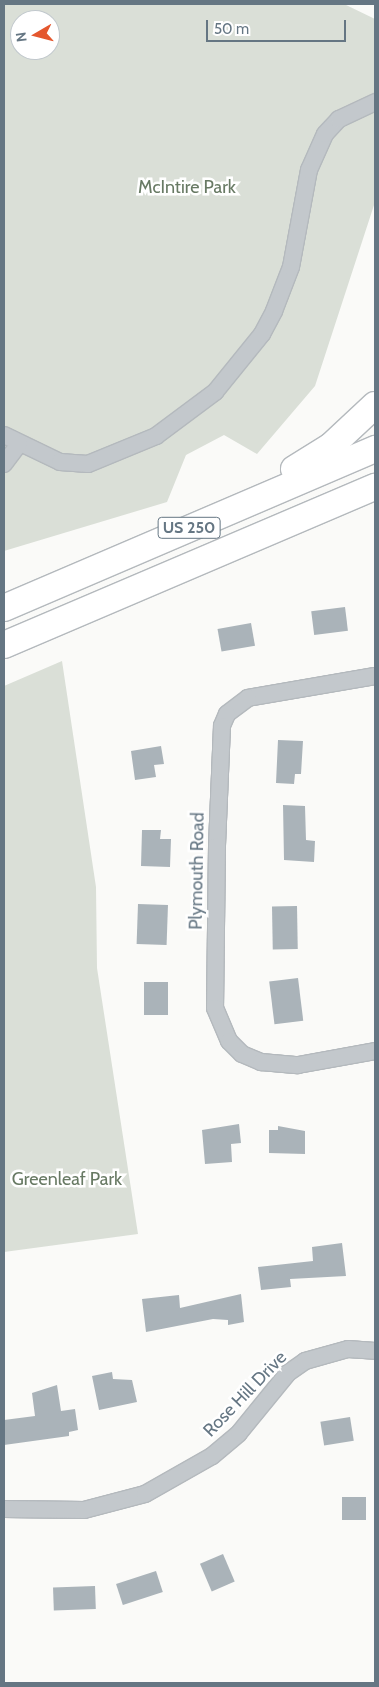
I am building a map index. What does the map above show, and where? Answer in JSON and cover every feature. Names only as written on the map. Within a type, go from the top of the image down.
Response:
[{"type":"highway","points":[[166,538],[331,446],[375,405]]},
{"type":"highway","name":"US 250","points":[[4,608],[375,449]]},
{"type":"highway","name":"US 250","points":[[4,645],[375,487]]},
{"type":"street","points":[[4,435],[19,444],[60,462],[88,464],[156,436],[215,392],[251,350],[274,311],[291,266],[309,170],[326,134],[339,119],[375,102]]},
{"type":"street","points":[[4,464],[19,444]]},
{"type":"street","name":"Plymouth Road","points":[[375,676],[248,698],[236,704],[222,726],[217,846],[215,1008],[229,1041],[242,1054],[282,1065],[375,1051]]},
{"type":"street","name":"Rose Hill Drive","points":[[4,1510],[84,1510],[146,1494],[212,1456],[245,1426],[288,1372],[305,1361],[340,1350],[375,1351]]},
{"type":"green space","name":"McIntire Park","points":[[4,4],[344,4],[375,19],[375,202],[315,386],[257,454],[224,435],[186,455],[167,502],[4,551]]},
{"type":"green space","name":"Greenleaf Park","points":[[62,661],[96,887],[97,968],[138,1234],[4,1252],[4,686]]},
{"type":"building","points":[[345,607],[348,631],[314,635],[311,611]]},
{"type":"building","points":[[251,623],[255,646],[222,652],[218,629]]},
{"type":"building","points":[[278,740],[303,741],[301,774],[295,774],[294,784],[276,783]]},
{"type":"building","points":[[161,746],[164,764],[154,765],[156,777],[135,780],[131,751]]},
{"type":"building","points":[[283,805],[305,806],[306,840],[315,841],[314,862],[284,860]]},
{"type":"building","points":[[142,830],[161,830],[160,839],[171,839],[170,867],[141,866]]},
{"type":"building","points":[[138,904],[168,905],[167,945],[137,944]]},
{"type":"building","points":[[272,906],[297,906],[298,949],[273,949]]},
{"type":"building","points":[[298,978],[303,1021],[274,1024],[269,982]]},
{"type":"building","points":[[144,982],[168,982],[168,1015],[144,1015]]},
{"type":"building","points":[[239,1124],[241,1143],[231,1144],[232,1162],[205,1164],[202,1130]]},
{"type":"building","points":[[278,1126],[305,1131],[305,1154],[269,1153],[269,1130],[278,1130]]},
{"type":"building","points":[[342,1243],[346,1276],[290,1279],[291,1287],[261,1290],[258,1267],[313,1261],[312,1247]]},
{"type":"building","points":[[241,1294],[244,1322],[228,1325],[228,1320],[213,1319],[146,1332],[142,1299],[179,1295],[180,1308]]},
{"type":"building","points":[[112,1372],[113,1379],[132,1380],[137,1402],[99,1410],[92,1376]]},
{"type":"building","points":[[57,1385],[61,1411],[75,1409],[78,1430],[69,1432],[69,1436],[4,1445],[4,1420],[35,1416],[32,1393]]},
{"type":"building","points":[[350,1417],[354,1441],[324,1445],[320,1422]]},
{"type":"building","points":[[342,1497],[366,1497],[366,1520],[342,1520]]},
{"type":"building","points":[[223,1554],[235,1582],[212,1591],[200,1564]]},
{"type":"building","points":[[156,1571],[163,1592],[123,1605],[116,1584]]},
{"type":"building","points":[[95,1586],[96,1609],[54,1610],[53,1587]]}]
